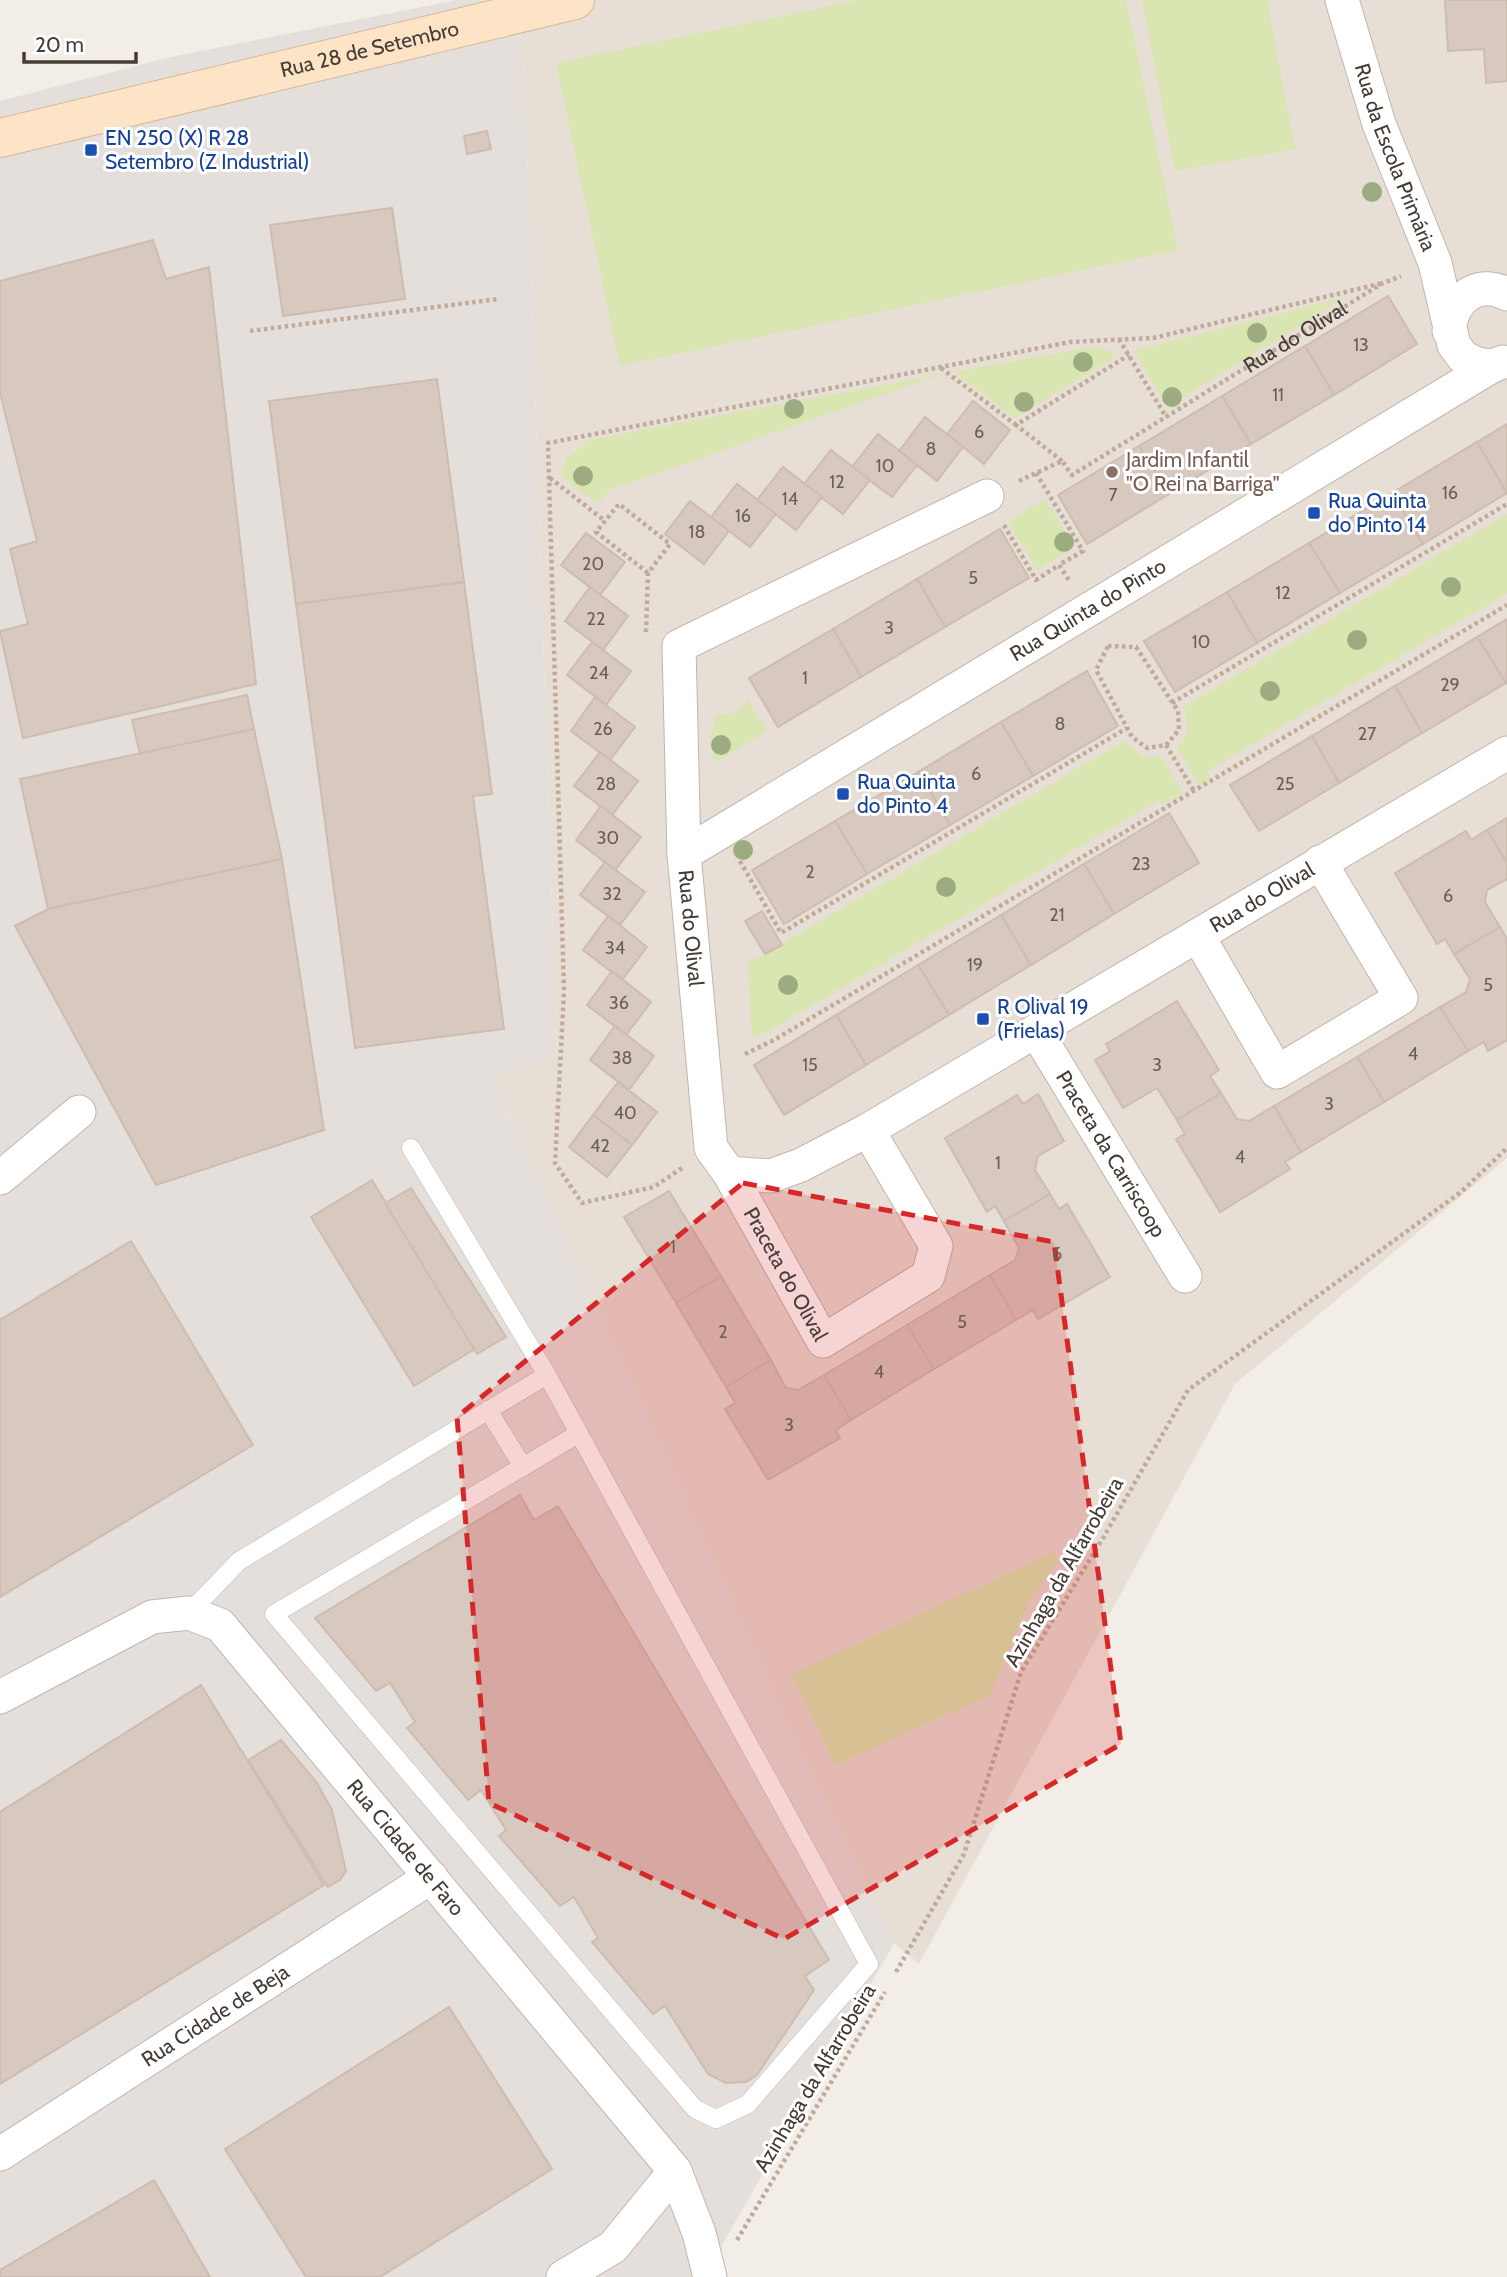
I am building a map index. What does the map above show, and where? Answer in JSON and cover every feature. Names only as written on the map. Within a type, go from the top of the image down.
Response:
[{"type":"main road","name":"Rua 28 de Setembro","points":[[0,138],[575,0]]},
{"type":"street","name":"Rua da Escola Primária","points":[[1342,0],[1379,124],[1434,263],[1495,291]]},
{"type":"street","points":[[1434,263],[1452,338],[1470,361],[1500,363]]},
{"type":"street","points":[[1444,393],[1452,338],[1450,316],[1457,302],[1469,292],[1495,291]]},
{"type":"street","name":"Rua Quinta do Pinto","points":[[684,854],[1444,393],[1500,363]]},
{"type":"street","points":[[679,646],[987,496]]},
{"type":"street","name":"Rua do Olival","points":[[679,646],[684,854],[711,1148],[729,1173],[771,1176],[801,1166],[868,1130],[1507,753]]},
{"type":"street","points":[[1198,936],[1278,1072],[1289,1066],[1401,998],[1320,862]]},
{"type":"street","name":"Praceta da Carriscoop","points":[[1036,1031],[1185,1276]]},
{"type":"street","points":[[0,1178],[79,1112]]},
{"type":"street","name":"Praceta do Olival","points":[[729,1173],[823,1341],[928,1276],[936,1246],[868,1130]]},
{"type":"street","name":"Rua Cidade de Faro","points":[[0,1697],[152,1617],[189,1613],[220,1625],[675,2171],[699,2233],[710,2277]]},
{"type":"street","name":"Rua Cidade de Beja","points":[[0,2154],[431,1877]]},
{"type":"street","points":[[563,2277],[613,2247],[675,2171]]},
{"type":"lane","points":[[411,1148],[547,1375],[869,1964],[748,2104],[716,2119],[695,2109],[274,1614],[578,1434]]},
{"type":"lane","points":[[189,1613],[240,1561],[547,1375]]},
{"type":"lane","points":[[488,1410],[523,1466]]},
{"type":"path","name":"Rua do Olival","points":[[1062,461],[1072,475],[1383,283],[1434,263]]},
{"type":"path","points":[[250,331],[498,299]]},
{"type":"path","points":[[1119,338],[1166,416]]},
{"type":"path","points":[[1016,425],[1129,355]]},
{"type":"path","points":[[940,367],[1062,461],[1036,473],[987,496],[1036,580],[1083,551],[1036,473]]},
{"type":"path","points":[[549,478],[605,522]]},
{"type":"path","points":[[648,573],[596,532],[618,504],[670,544],[648,573],[646,632],[679,646]]},
{"type":"path","points":[[1172,702],[1507,504]]},
{"type":"path","points":[[1059,565],[1087,610]]},
{"type":"path","points":[[745,1054],[774,1040],[1507,605]]},
{"type":"path","points":[[1108,646],[1136,647],[1172,702],[1178,711],[1179,730],[1166,745],[1147,748],[1132,737],[1096,670],[1108,646]]},
{"type":"path","points":[[722,831],[781,933],[1127,728]]},
{"type":"path","points":[[1166,745],[1194,791]]},
{"type":"path","name":"Azinhaga da Alfarrobeira","points":[[734,2245],[964,1854],[1020,1672],[1103,1538],[1188,1390],[1461,1192],[1507,1148]]},
{"type":"highlighted area","points":[[743,1183],[1054,1242],[1121,1744],[784,1939],[489,1803],[457,1417]]},
{"type":"shaded area","points":[[457,0],[513,0],[524,54],[557,1058],[491,1076],[817,1789],[894,1943],[704,2277],[0,2277],[0,101],[171,57]]},
{"type":"shaded area","points":[[513,0],[1507,0],[1507,1158],[1235,1384],[919,1964],[894,1943],[817,1789],[491,1076],[557,1057],[524,54]]},
{"type":"green space","points":[[859,0],[1126,0],[1178,250],[620,366],[556,63]]},
{"type":"green space","points":[[1142,0],[1267,0],[1295,149],[1175,171]]},
{"type":"green space","points":[[1346,297],[1167,407],[1134,351]]},
{"type":"green space","points":[[1098,346],[1117,356],[1015,418],[954,372]]},
{"type":"green space","points":[[943,374],[609,490],[597,504],[560,475],[567,458],[589,440]]},
{"type":"green space","points":[[1045,499],[1075,547],[1037,570],[1008,521]]},
{"type":"green space","points":[[1507,514],[1507,593],[1207,771],[1211,778],[1199,785],[1177,747],[1187,728],[1183,707]]},
{"type":"green space","points":[[748,700],[767,731],[715,763],[710,742],[716,715],[735,713]]},
{"type":"green space","points":[[1124,741],[1142,756],[1162,757],[1183,793],[1164,805],[1159,800],[769,1031],[752,1037],[748,964]]},
{"type":"green space","points":[[1054,1552],[1058,1560],[1028,1604],[990,1695],[835,1765],[792,1674]]},
{"type":"building","points":[[1445,0],[1507,0],[1507,81],[1486,83],[1484,49],[1448,51]]},
{"type":"building","points":[[487,131],[491,149],[467,154],[464,136]]},
{"type":"building","points":[[392,208],[405,299],[283,316],[270,225]]},
{"type":"building","points":[[153,240],[166,279],[209,267],[256,684],[23,738],[0,631],[28,624],[10,549],[37,541],[0,393],[0,281]]},
{"type":"building","points":[[1388,296],[1417,344],[1334,395],[1305,346]]},
{"type":"building","points":[[1305,346],[1334,395],[1251,444],[1222,396]]},
{"type":"building","points":[[437,379],[464,582],[296,604],[269,401]]},
{"type":"building","points":[[1222,396],[1251,444],[1169,494],[1139,446]]},
{"type":"building","points":[[973,401],[1010,430],[984,464],[947,434]]},
{"type":"building","points":[[925,417],[963,447],[937,481],[899,451]]},
{"type":"building","points":[[1507,424],[1507,493],[1477,442]]},
{"type":"building","points":[[878,434],[917,465],[892,497],[852,467]]},
{"type":"building","points":[[1477,442],[1507,493],[1423,544],[1392,493]]},
{"type":"building","points":[[1139,446],[1169,494],[1087,544],[1058,495]]},
{"type":"building","points":[[831,450],[870,480],[843,514],[804,484]]},
{"type":"building","points":[[783,467],[822,497],[796,530],[757,500]]},
{"type":"building","points":[[737,484],[776,514],[750,547],[711,517]]},
{"type":"building","points":[[1392,493],[1423,544],[1340,593],[1309,543]]},
{"type":"building","points":[[690,501],[729,531],[704,564],[665,534]]},
{"type":"building","points":[[1000,529],[1029,578],[945,627],[917,579]]},
{"type":"building","points":[[586,533],[625,562],[600,595],[561,565]]},
{"type":"building","points":[[1309,543],[1340,593],[1257,643],[1227,592]]},
{"type":"building","points":[[917,579],[945,627],[861,677],[833,629]]},
{"type":"building","points":[[464,582],[492,794],[473,796],[504,1029],[355,1048],[296,604]]},
{"type":"building","points":[[590,587],[628,616],[603,650],[565,621]]},
{"type":"building","points":[[1227,592],[1257,643],[1175,692],[1144,641]]},
{"type":"building","points":[[1507,619],[1507,683],[1506,683],[1477,637]]},
{"type":"building","points":[[833,629],[861,677],[778,727],[749,678]]},
{"type":"building","points":[[1477,637],[1506,683],[1422,733],[1395,686]]},
{"type":"building","points":[[592,642],[631,671],[606,705],[567,675]]},
{"type":"building","points":[[1087,671],[1118,726],[1033,776],[1001,722]]},
{"type":"building","points":[[1395,686],[1422,733],[1339,783],[1312,736]]},
{"type":"building","points":[[247,695],[254,729],[140,754],[132,720]]},
{"type":"building","points":[[595,697],[635,727],[610,760],[571,731]]},
{"type":"building","points":[[1001,722],[1033,776],[950,825],[918,772]]},
{"type":"building","points":[[254,729],[282,859],[48,909],[20,779]]},
{"type":"building","points":[[1312,736],[1339,783],[1259,831],[1230,785]]},
{"type":"building","points":[[600,752],[638,781],[612,815],[574,786]]},
{"type":"building","points":[[918,772],[950,825],[867,874],[835,821]]},
{"type":"building","points":[[601,806],[641,837],[615,870],[576,840]]},
{"type":"building","points":[[1169,813],[1199,863],[1114,914],[1084,864]]},
{"type":"building","points":[[1507,818],[1507,863],[1487,830]]},
{"type":"building","points":[[835,821],[867,874],[784,924],[752,870]]},
{"type":"building","points":[[1487,830],[1507,863],[1507,879],[1487,890],[1485,902],[1500,927],[1454,954],[1445,939],[1437,944],[1395,873],[1466,831],[1471,840]]},
{"type":"building","points":[[282,859],[324,1130],[156,1185],[15,926],[48,909]]},
{"type":"building","points":[[605,862],[645,892],[620,925],[580,895]]},
{"type":"building","points":[[1084,864],[1114,914],[1031,965],[1001,915]]},
{"type":"building","points":[[762,911],[782,945],[765,954],[745,921]]},
{"type":"building","points":[[1001,915],[1031,965],[949,1015],[918,965]]},
{"type":"building","points":[[608,916],[647,947],[622,980],[583,950]]},
{"type":"building","points":[[1500,927],[1507,939],[1507,1040],[1488,1051],[1484,1042],[1468,1051],[1440,1007],[1466,992],[1470,979],[1454,954]]},
{"type":"building","points":[[918,965],[949,1015],[866,1065],[836,1015]]},
{"type":"building","points":[[612,971],[651,1002],[626,1035],[587,1005]]},
{"type":"building","points":[[1177,1001],[1219,1070],[1210,1076],[1221,1093],[1177,1120],[1157,1088],[1123,1108],[1095,1060],[1110,1051],[1106,1044]]},
{"type":"building","points":[[1440,1007],[1468,1051],[1384,1102],[1357,1057]]},
{"type":"building","points":[[836,1015],[866,1065],[784,1115],[754,1065]]},
{"type":"building","points":[[615,1026],[654,1056],[629,1090],[590,1060]]},
{"type":"building","points":[[1357,1057],[1384,1102],[1301,1152],[1274,1106]]},
{"type":"building","points":[[618,1082],[657,1112],[632,1145],[593,1115]]},
{"type":"building","points":[[1221,1093],[1237,1119],[1249,1121],[1274,1106],[1301,1152],[1285,1162],[1290,1169],[1220,1212],[1176,1139],[1185,1134],[1177,1120]]},
{"type":"building","points":[[1038,1094],[1064,1141],[1038,1156],[1035,1170],[1050,1194],[1004,1221],[995,1206],[987,1212],[945,1138],[1017,1095],[1023,1104]]},
{"type":"building","points":[[593,1115],[632,1145],[607,1177],[569,1147]]},
{"type":"building","points":[[372,1180],[475,1349],[414,1386],[311,1217]]},
{"type":"building","points":[[411,1188],[506,1337],[477,1354],[385,1203]]},
{"type":"building","points":[[669,1191],[721,1276],[676,1303],[624,1217]]},
{"type":"building","points":[[1050,1194],[1059,1209],[1067,1204],[1110,1277],[1038,1319],[1033,1310],[1016,1320],[990,1275],[1015,1260],[1019,1248],[1004,1221]]},
{"type":"building","points":[[131,1241],[253,1445],[0,1597],[0,1320]]},
{"type":"building","points":[[990,1275],[1016,1320],[934,1369],[907,1325]]},
{"type":"building","points":[[721,1276],[771,1360],[726,1387],[676,1303]]},
{"type":"building","points":[[907,1325],[934,1369],[851,1420],[824,1375]]},
{"type":"building","points":[[771,1360],[785,1387],[798,1390],[824,1375],[851,1420],[836,1430],[840,1438],[768,1480],[725,1409],[735,1403],[726,1387]]},
{"type":"building","points":[[520,1495],[534,1520],[558,1506],[829,1960],[805,1976],[814,1990],[757,2075],[746,2082],[726,2083],[708,2074],[665,2006],[653,2014],[592,1942],[598,1938],[574,1897],[560,1906],[499,1836],[506,1830],[481,1790],[468,1800],[407,1728],[415,1722],[390,1683],[376,1691],[315,1618]]},
{"type":"building","points":[[201,1685],[324,1885],[0,2084],[0,1812]]},
{"type":"building","points":[[281,1740],[317,1783],[332,1810],[346,1871],[340,1880],[328,1887],[248,1760]]},
{"type":"building","points":[[449,2007],[552,2169],[380,2277],[306,2277],[225,2149]]},
{"type":"building","points":[[154,2180],[210,2277],[0,2277],[0,2270]]},
{"type":"place","name":"EN 250 (X) R 28 Setembro (Z Industrial)","points":[[91,150]]},
{"type":"place","name":"Jardim Infantil \"O Rei na Barriga\"","points":[[1112,472]]},
{"type":"place","name":"Rua Quinta do Pinto 14","points":[[1314,513]]},
{"type":"place","name":"Rua Quinta do Pinto 4","points":[[843,794]]},
{"type":"place","name":"R Olival 19 (Frielas)","points":[[983,1019]]}]
